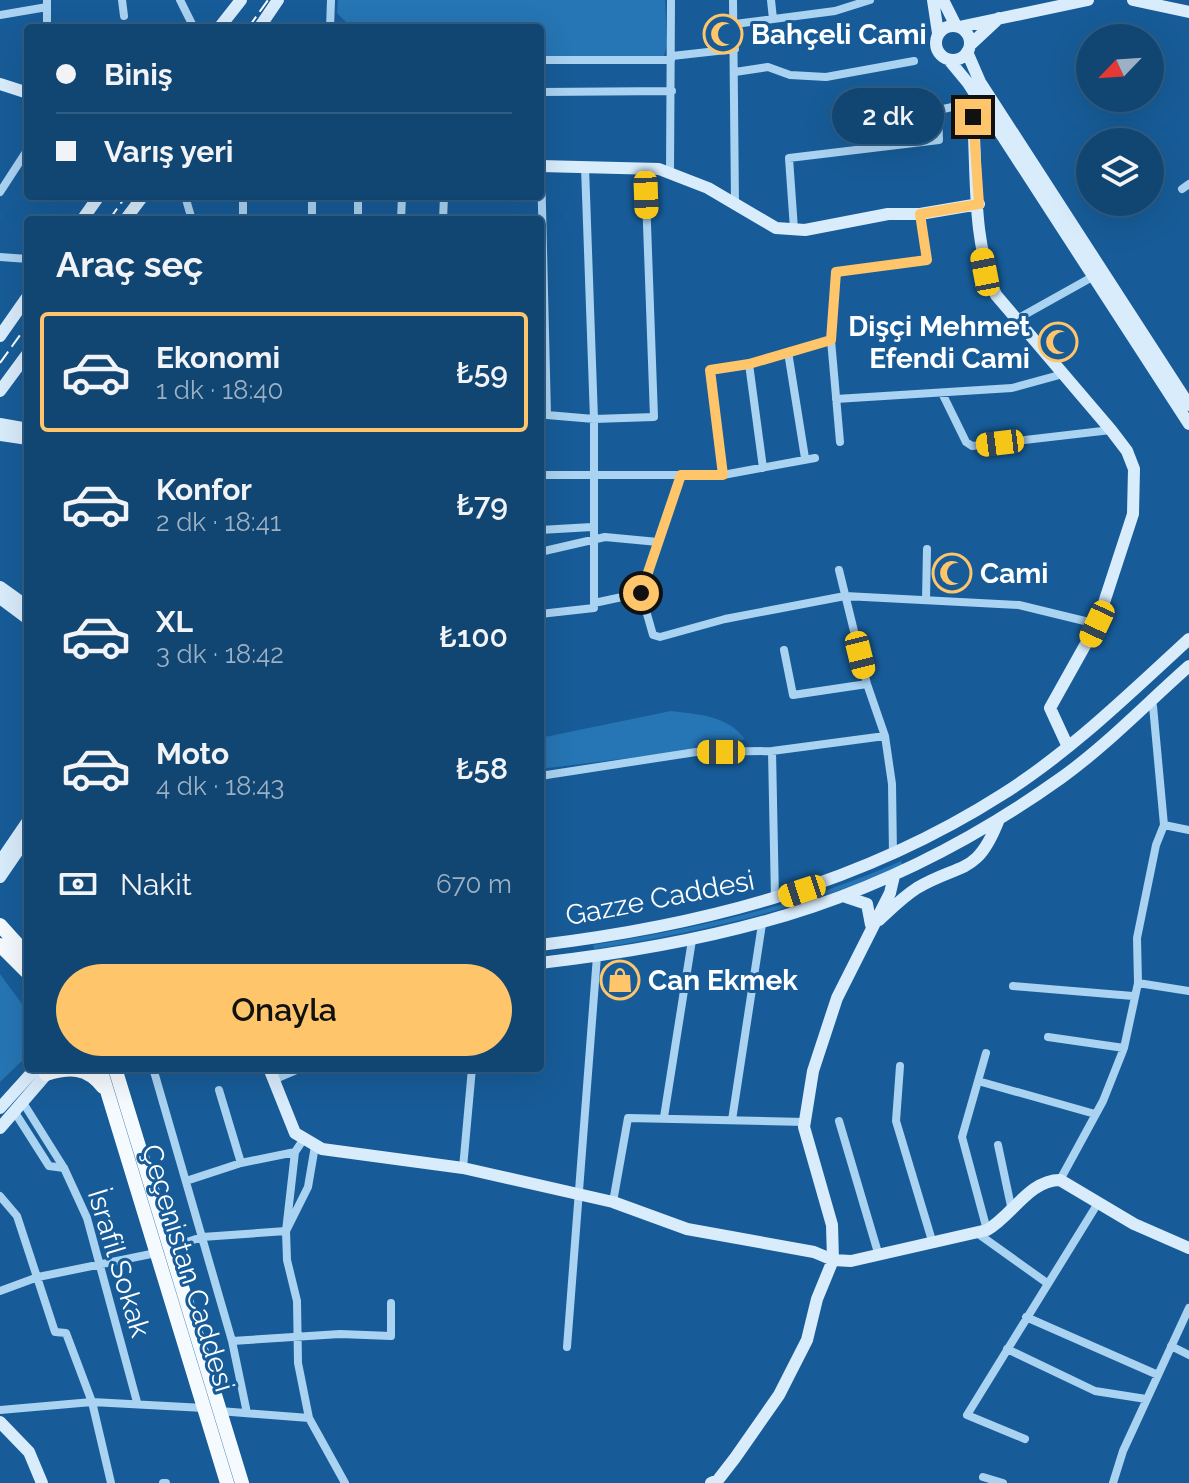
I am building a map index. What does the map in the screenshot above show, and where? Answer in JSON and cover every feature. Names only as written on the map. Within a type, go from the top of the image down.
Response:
[{"type":"main road","points":[[0,925],[24,965]]},
{"type":"main road","points":[[0,945],[24,966]]},
{"type":"main road","points":[[86,1072],[115,1092]]},
{"type":"main road","name":"Çeçenistan Caddesi","points":[[102,1072],[115,1092],[227,1483]]},
{"type":"main road","name":"Çeçenistan Caddesi","points":[[115,1092],[116,1072]]},
{"type":"main road","name":"Çeçenistan Caddesi","points":[[162,1250],[242,1483]]},
{"type":"street","points":[[122,0],[124,16]]},
{"type":"street","points":[[180,0],[192,24]]},
{"type":"street","points":[[222,24],[241,0]]},
{"type":"street","points":[[262,24],[278,0]]},
{"type":"street","points":[[330,24],[331,0]]},
{"type":"street","points":[[670,173],[671,0]]},
{"type":"street","points":[[733,0],[735,204]]},
{"type":"street","points":[[771,0],[773,19]]},
{"type":"street","points":[[735,24],[870,0]]},
{"type":"street","points":[[933,0],[938,33],[936,50],[968,83],[1189,424]]},
{"type":"street","points":[[943,0],[957,27],[967,34],[968,49],[980,82],[1189,405]]},
{"type":"street","points":[[1133,0],[1189,12]]},
{"type":"street","points":[[938,33],[1079,1]]},
{"type":"street","points":[[0,15],[47,3],[47,24]]},
{"type":"street","points":[[949,60],[961,59],[999,18]]},
{"type":"street","points":[[544,60],[672,58],[735,49]]},
{"type":"street","points":[[735,72],[768,67],[790,75],[826,77],[914,61]]},
{"type":"street","points":[[0,84],[24,89]]},
{"type":"street","points":[[544,92],[672,91]]},
{"type":"street","points":[[794,229],[789,158],[939,140],[938,110],[967,104],[973,117],[985,272],[996,295],[1127,451],[1134,469],[1136,490],[1133,514],[1097,624],[1050,708],[1068,747]]},
{"type":"street","points":[[0,192],[24,155]]},
{"type":"street","points":[[544,166],[645,169],[670,173],[708,188],[776,228],[794,229],[979,204]]},
{"type":"street","points":[[544,614],[594,608],[594,419],[585,167]]},
{"type":"street","points":[[544,308],[547,415],[594,419],[654,417],[645,169]]},
{"type":"street","points":[[840,442],[831,340],[836,272],[927,260],[920,214]]},
{"type":"street","points":[[0,257],[24,259]]},
{"type":"street","points":[[1017,319],[1094,276]]},
{"type":"street","points":[[0,336],[24,302]]},
{"type":"street","points":[[723,475],[710,370],[749,364],[831,340]]},
{"type":"street","points":[[544,475],[592,478],[723,475],[810,458],[788,352]]},
{"type":"street","points":[[749,364],[763,468]]},
{"type":"street","points":[[0,391],[23,368]]},
{"type":"street","points":[[836,399],[1012,388],[1063,374]]},
{"type":"street","points":[[942,393],[966,442],[972,446],[1111,430]]},
{"type":"street","points":[[0,424],[24,428]]},
{"type":"street","points":[[0,435],[24,438]]},
{"type":"street","points":[[681,475],[641,593],[653,635],[660,637],[725,619],[845,596],[1019,605],[1097,624]]},
{"type":"street","points":[[544,530],[592,527]]},
{"type":"street","points":[[544,551],[592,539],[658,542]]},
{"type":"street","points":[[926,599],[927,549]]},
{"type":"street","points":[[839,570],[867,684],[885,736],[892,784],[893,855]]},
{"type":"street","points":[[0,587],[24,604]]},
{"type":"street","points":[[594,603],[641,593]]},
{"type":"street","points":[[0,598],[24,616]]},
{"type":"street","name":"Gazze Caddesi","points":[[544,944],[691,921],[775,900],[893,855],[1004,793],[1068,747],[1189,639]]},
{"type":"street","points":[[784,650],[793,695],[867,684]]},
{"type":"street","name":"Gazze Caddesi","points":[[544,963],[692,940],[762,924],[846,897],[894,876],[999,819],[1062,777],[1189,666]]},
{"type":"street","points":[[1060,1180],[1095,1114],[1124,1048],[1138,983],[1137,938],[1153,858],[1164,825],[1150,701]]},
{"type":"street","points":[[544,775],[696,752],[772,751],[885,736]]},
{"type":"street","points":[[772,751],[775,900]]},
{"type":"street","points":[[870,928],[919,887],[962,871],[978,859],[999,819]]},
{"type":"street","points":[[1164,825],[1189,830]]},
{"type":"street","points":[[0,862],[24,827]]},
{"type":"street","points":[[0,877],[24,842]]},
{"type":"street","points":[[711,1483],[718,1480],[735,1458],[779,1395],[807,1340],[817,1299],[833,1260],[832,1225],[805,1122],[813,1071],[837,998],[890,893],[894,876]]},
{"type":"street","points":[[846,897],[867,904],[870,928]]},
{"type":"street","points":[[732,1120],[762,924]]},
{"type":"street","points":[[664,1117],[692,940]]},
{"type":"street","points":[[567,1347],[576,1193],[597,956]]},
{"type":"street","points":[[1138,983],[1189,991]]},
{"type":"street","points":[[1013,986],[1133,996]]},
{"type":"street","points":[[1048,1037],[1124,1048]]},
{"type":"street","points":[[986,1053],[962,1137],[982,1232],[1047,1283]]},
{"type":"street","points":[[900,1066],[896,1121],[933,1244]]},
{"type":"street","points":[[0,1108],[43,1072]]},
{"type":"street","points":[[0,1128],[44,1072]]},
{"type":"street","points":[[154,1072],[232,1341],[247,1413]]},
{"type":"street","points":[[463,1168],[472,1072]]},
{"type":"street","points":[[271,1074],[295,1133],[309,1143],[463,1168],[576,1193],[613,1202],[687,1229],[814,1252],[833,1260],[879,1256],[982,1232],[1012,1211],[1041,1183],[1060,1180],[1134,1224],[1189,1248]]},
{"type":"street","points":[[978,1081],[1095,1114]]},
{"type":"street","points":[[219,1090],[241,1163]]},
{"type":"street","name":"İsrafil Sokak","points":[[18,1106],[49,1166],[64,1168],[87,1218],[137,1402]]},
{"type":"street","points":[[613,1202],[628,1118],[805,1122]]},
{"type":"street","points":[[839,1121],[879,1256]]},
{"type":"street","points":[[186,1181],[241,1163],[295,1152],[309,1143]]},
{"type":"street","points":[[286,1231],[308,1187],[309,1143]]},
{"type":"street","points":[[998,1145],[1012,1211]]},
{"type":"street","points":[[295,1152],[286,1231],[287,1260],[297,1301],[298,1363],[309,1418],[345,1483]]},
{"type":"street","points":[[0,1196],[17,1216],[55,1332],[66,1333],[92,1402],[111,1483]]},
{"type":"street","points":[[1025,1439],[967,1415],[1098,1203]]},
{"type":"street","points":[[0,1291],[38,1277],[162,1250],[202,1237],[286,1231]]},
{"type":"street","points":[[232,1341],[391,1336],[391,1303]]},
{"type":"street","points":[[1113,1483],[1146,1399],[1189,1308]]},
{"type":"street","points":[[1026,1317],[1158,1375]]},
{"type":"street","points":[[1171,1346],[1189,1355]]},
{"type":"street","points":[[1007,1349],[1095,1391],[1146,1399]]},
{"type":"street","points":[[0,1410],[92,1402],[137,1402],[204,1408]]},
{"type":"street","points":[[219,1411],[309,1418]]},
{"type":"street","points":[[0,1422],[29,1452],[42,1483]]},
{"type":"street","points":[[983,1477],[1003,1483]]},
{"type":"shaded area","points":[[338,0],[665,0],[667,46],[663,59],[544,57],[544,24],[348,24],[337,13]]},
{"type":"shaded area","points":[[671,711],[721,721],[745,739],[726,746],[544,769],[544,737]]},
{"type":"shaded area","points":[[901,861],[903,865],[865,881],[752,917],[594,949],[593,945],[750,913],[826,890]]},
{"type":"shaded area","points":[[0,974],[24,1007],[24,1059],[0,1082]]},
{"type":"railway","points":[[251,24],[268,0]]},
{"type":"railway","points":[[112,216],[123,200]]},
{"type":"railway","points":[[0,363],[24,330]]},
{"type":"place","name":"Bahçeli Cami","points":[[723,34]]},
{"type":"place","name":"Dişçi Mehmet Efendi Cami","points":[[1058,342]]},
{"type":"place","name":"Cami","points":[[952,573]]},
{"type":"place","name":"Can Ekmek","points":[[620,980]]},
{"type":"route","points":[[641,593],[681,475],[723,475],[710,370],[749,364],[831,340],[836,272],[927,260],[920,214],[979,204],[973,117]]}]
